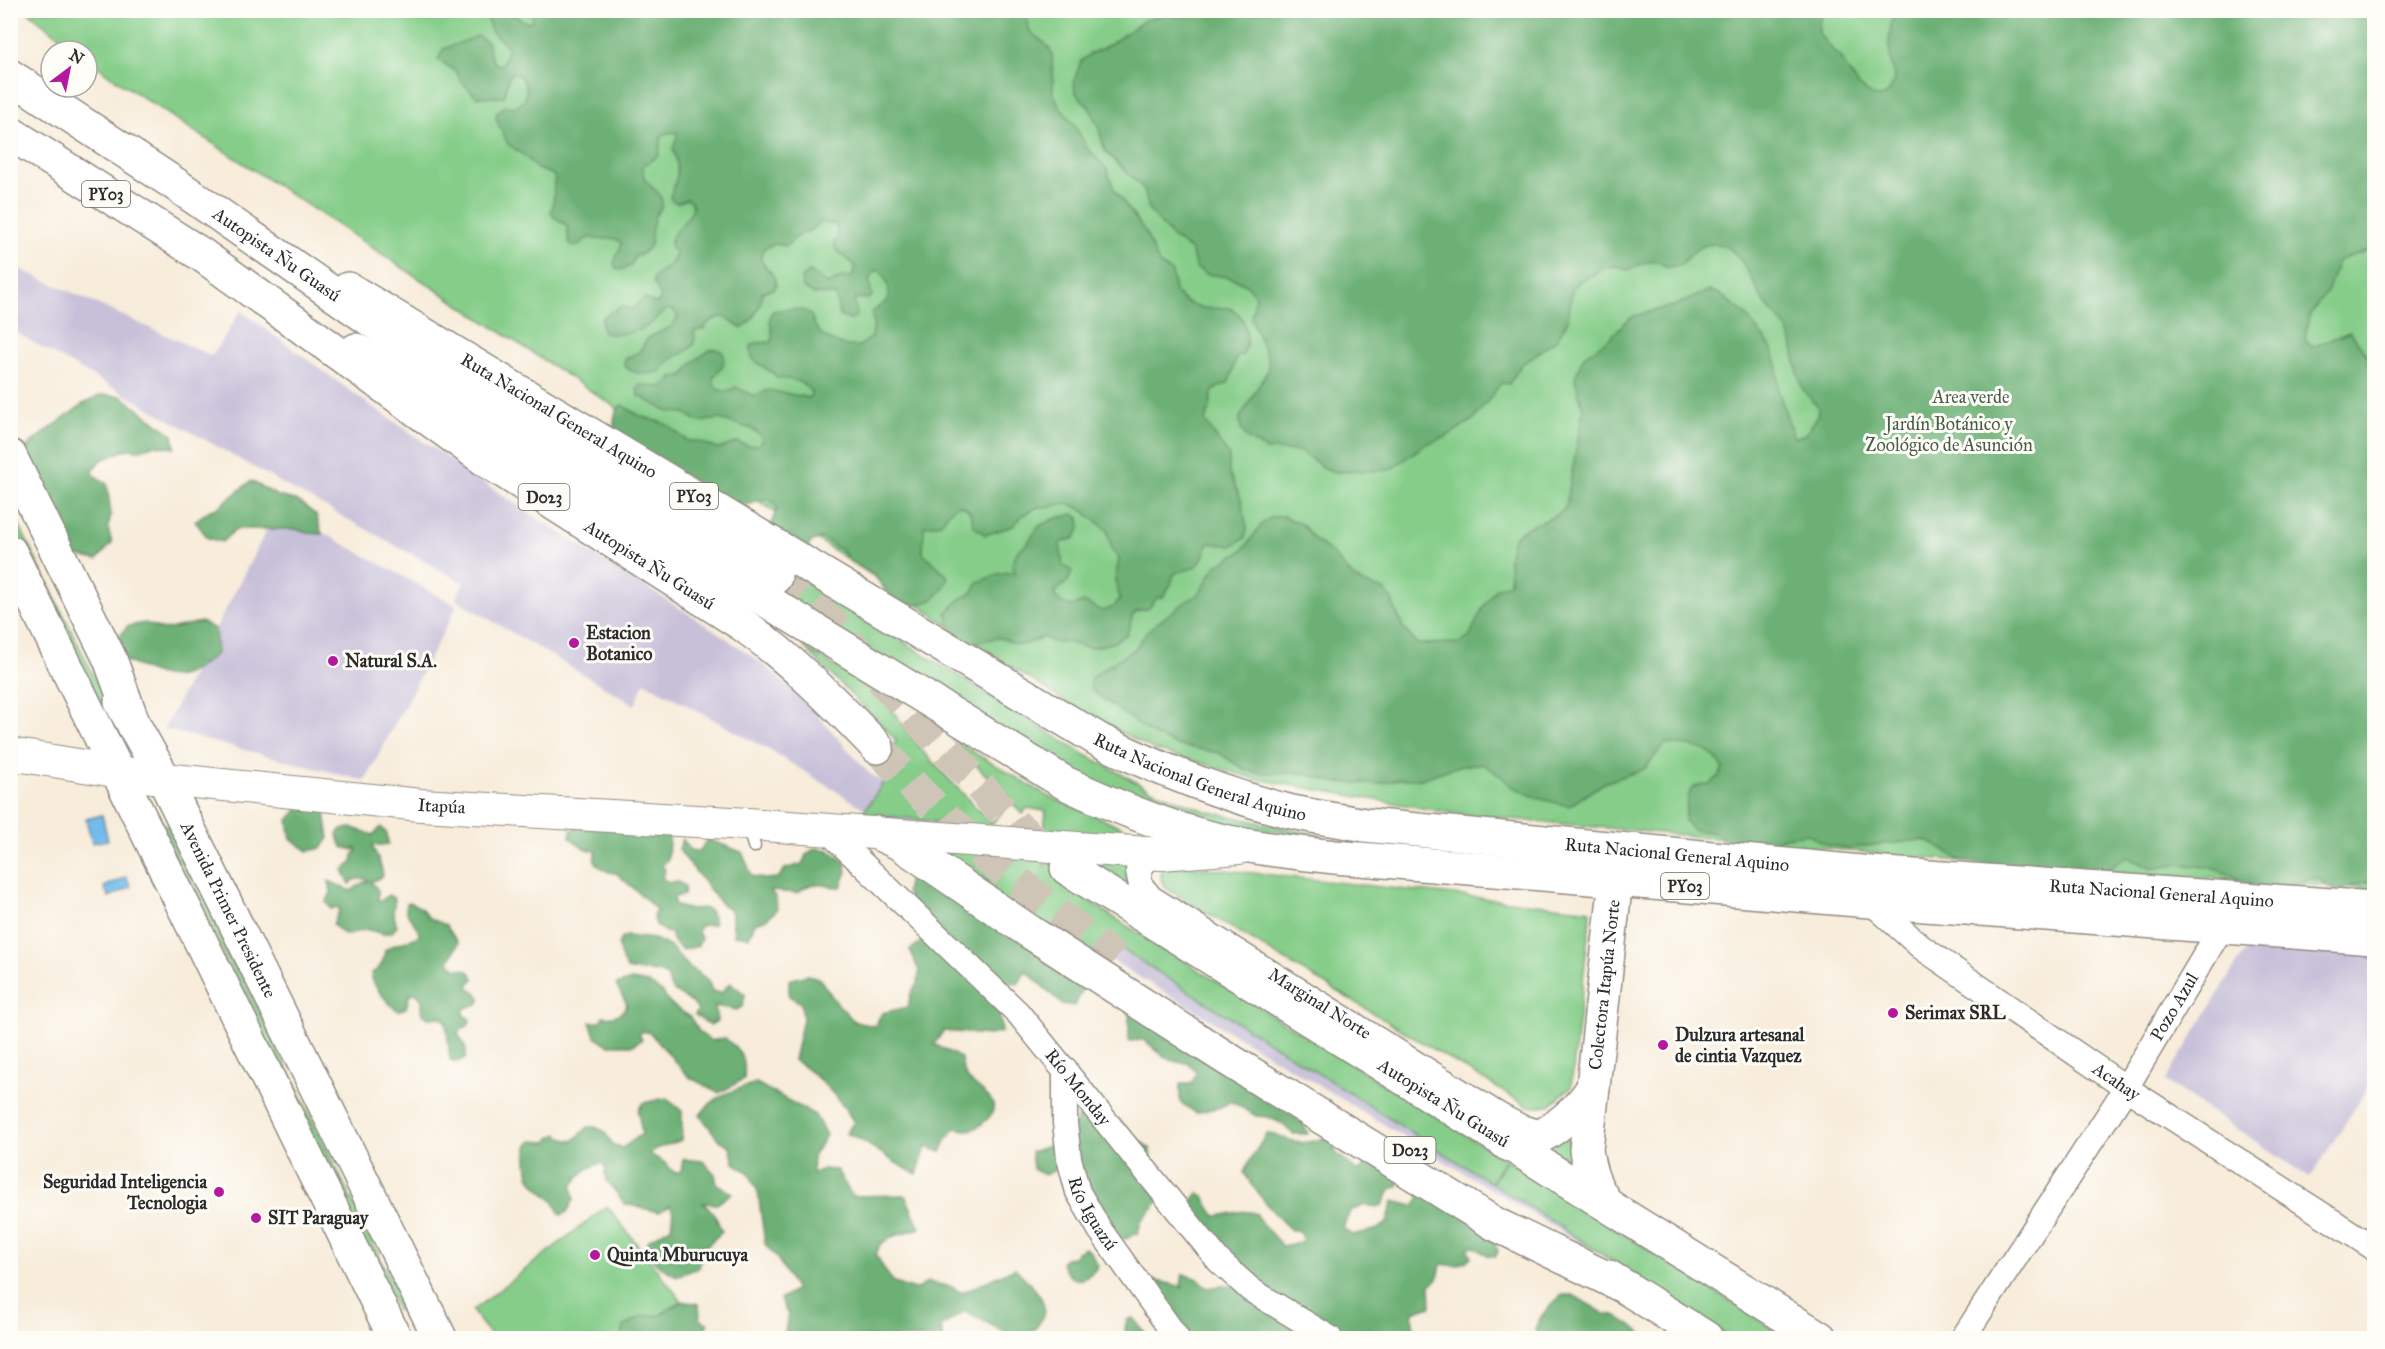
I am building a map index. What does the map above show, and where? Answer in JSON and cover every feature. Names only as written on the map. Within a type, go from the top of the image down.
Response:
[{"type":"main road","name":"PY03","points":[[10,76],[175,184]]},
{"type":"main road","name":"PY03","points":[[10,133],[202,255]]},
{"type":"main road","name":"Autopista Ñu Guasú","points":[[175,184],[424,357],[775,577]]},
{"type":"main road","name":"Ruta Nacional General Aquino","points":[[175,184],[1099,740],[1145,762],[1221,792],[1312,815],[1365,825],[1871,873],[2374,908]]},
{"type":"main road","name":"Autopista Ñu Guasú","points":[[202,255],[483,458],[742,624],[817,685],[877,747]]},
{"type":"main road","name":"Ruta Nacional General Aquino","points":[[202,255],[1065,783],[1154,821],[1252,847],[1335,857],[1870,901],[2223,925],[2374,938]]},
{"type":"main road","points":[[10,456],[110,660],[135,728]]},
{"type":"main road","name":"Avenida Primer Presidente","points":[[10,483],[135,728],[164,779],[435,1329]]},
{"type":"main road","points":[[10,552],[393,1338]]},
{"type":"main road","points":[[877,833],[901,844],[1030,932],[1485,1218],[1627,1288]]},
{"type":"main road","name":"Autopista Ñu Guasú","points":[[1067,868],[1820,1338]]},
{"type":"main road","name":"Colectora Itapúa Norte","points":[[1607,1204],[1597,1191],[1590,1175],[1586,1150],[1616,880]]},
{"type":"main road","name":"D023","points":[[1115,960],[1706,1338]]},
{"type":"main road","name":"Colectora Itapúa Norte","points":[[1507,1144],[1518,1145],[1561,1124],[1574,1113],[1593,1088]]},
{"type":"street","name":"Itapúa","points":[[10,754],[164,779],[751,835],[827,830],[1161,854],[1252,847]]},
{"type":"street","name":"Río Monday","points":[[827,830],[1018,1013],[1219,1261],[1251,1290],[1287,1314],[1330,1338]]},
{"type":"street","name":"Marginal Norte","points":[[1161,854],[1148,859],[1138,872],[1141,886],[1151,898],[1500,1116],[1521,1127],[1543,1133]]},
{"type":"street","name":"Acahay","points":[[1870,901],[1921,947],[2126,1088],[2374,1248]]},
{"type":"street","name":"Pozo Azul","points":[[1963,1338],[2126,1088],[2223,925]]},
{"type":"street","name":"Río Iguazú","points":[[1065,1069],[1065,1123],[1069,1158],[1078,1192],[1100,1230],[1177,1338]]},
{"type":"street","points":[[393,1338],[435,1329]]},
{"type":"shaded area","points":[[11,265],[212,356],[241,311],[367,403],[521,508],[711,628],[765,665],[811,708],[869,773],[1614,1225],[1791,1338],[1730,1338],[1597,1253],[1010,899],[773,752],[644,682],[635,705],[455,599],[464,583],[11,330]]},
{"type":"shaded area","points":[[278,508],[457,606],[365,781],[164,729]]},
{"type":"shaded area","points":[[2252,939],[2374,948],[2374,1078],[2310,1178],[2165,1081]]},
{"type":"green space","points":[[532,10],[1028,11],[1028,27],[1052,54],[1053,91],[1059,106],[1074,124],[1087,148],[1107,169],[1114,189],[1146,233],[1159,264],[1172,272],[1175,292],[1194,306],[1232,309],[1237,312],[1244,323],[1247,336],[1243,355],[1236,359],[1227,384],[1212,392],[1210,409],[1205,421],[1229,456],[1229,473],[1241,498],[1247,528],[1245,538],[1232,546],[1210,543],[1199,564],[1174,574],[1163,597],[1157,598],[1148,609],[1137,611],[1132,617],[1126,635],[1112,643],[1090,648],[1064,642],[1052,642],[1043,637],[1023,645],[998,638],[971,643],[952,632],[946,613],[959,600],[973,592],[978,582],[1001,573],[1016,574],[1012,565],[1018,550],[1027,544],[1039,526],[1054,519],[1074,514],[1079,518],[1080,529],[1075,538],[1060,544],[1063,565],[1072,571],[1068,581],[1055,592],[1055,597],[1069,605],[1083,602],[1103,611],[1114,607],[1120,598],[1115,581],[1119,559],[1112,550],[1107,530],[1081,509],[1070,504],[1059,504],[1048,508],[1038,507],[1023,515],[1013,526],[985,535],[973,525],[968,510],[959,505],[950,511],[941,523],[924,526],[923,553],[946,574],[948,579],[943,589],[932,600],[916,605],[901,603],[891,598],[874,575],[849,561],[843,551],[822,538],[812,541],[806,550],[771,524],[777,508],[771,501],[765,499],[750,504],[734,503],[613,435],[615,414],[622,405],[640,416],[666,424],[688,441],[698,441],[718,449],[738,442],[748,446],[758,445],[762,441],[761,436],[752,429],[720,419],[699,422],[685,413],[669,412],[639,396],[637,390],[640,385],[661,387],[672,377],[683,376],[693,362],[710,350],[716,349],[724,355],[723,366],[713,378],[718,389],[728,391],[736,387],[754,396],[768,390],[810,398],[811,392],[804,385],[796,381],[777,378],[752,357],[751,346],[756,343],[772,342],[770,318],[773,311],[803,310],[811,316],[818,330],[828,339],[840,344],[859,346],[872,337],[874,323],[871,313],[888,300],[889,289],[879,270],[874,272],[869,280],[872,296],[868,299],[857,298],[854,302],[857,313],[850,320],[840,316],[835,295],[813,294],[803,288],[801,278],[810,272],[828,284],[842,277],[852,277],[855,266],[839,253],[835,246],[834,242],[838,238],[836,225],[821,222],[808,232],[802,232],[786,246],[775,244],[764,248],[761,259],[775,279],[776,285],[773,289],[762,292],[756,313],[750,322],[742,328],[726,318],[719,317],[709,322],[704,329],[694,331],[693,346],[671,359],[659,372],[640,373],[628,369],[624,365],[625,359],[639,352],[648,338],[672,326],[678,317],[671,309],[644,328],[620,334],[603,332],[601,321],[603,317],[622,306],[632,309],[644,298],[654,303],[659,302],[661,297],[653,282],[654,277],[673,260],[676,252],[671,248],[671,241],[693,207],[687,199],[677,203],[672,201],[670,196],[677,173],[677,162],[673,149],[678,133],[662,135],[659,154],[643,166],[645,178],[659,193],[662,207],[655,216],[651,244],[640,255],[635,256],[631,266],[621,270],[616,268],[614,263],[622,243],[613,238],[590,238],[578,246],[572,246],[569,242],[567,226],[553,216],[551,211],[555,178],[552,174],[537,169],[526,157],[508,144],[496,119],[497,113],[505,106],[515,107],[524,101],[526,92],[523,80],[513,73],[509,76],[504,97],[477,97],[461,81],[456,71],[438,60],[443,49],[478,36],[487,42],[491,58],[495,63],[498,65],[503,63],[508,47],[491,31],[488,21],[496,11],[507,11],[527,23],[532,21],[533,16],[529,13]]},
{"type":"green space","name":"Jardín Botánico y Zoológico de Asunción","points":[[1228,10],[1254,14],[1266,10],[1667,10],[1684,21],[1694,17],[1696,11],[1822,11],[1819,34],[1840,58],[1858,85],[1875,97],[1885,96],[1893,84],[1889,37],[1893,11],[2374,11],[2372,21],[2374,64],[2371,83],[2374,117],[2374,244],[2368,250],[2338,261],[2328,290],[2309,316],[2305,338],[2312,347],[2350,332],[2374,363],[2374,881],[2341,890],[2330,889],[2322,881],[2311,878],[2290,885],[2269,888],[2248,884],[2208,867],[2174,864],[2152,868],[2127,857],[2098,874],[2077,875],[2045,863],[2034,862],[2000,867],[1960,860],[1932,843],[1922,840],[1849,848],[1827,845],[1807,834],[1785,837],[1759,848],[1737,846],[1715,833],[1693,830],[1685,821],[1689,794],[1696,786],[1710,784],[1723,768],[1712,755],[1698,748],[1665,744],[1644,769],[1604,783],[1569,806],[1537,798],[1511,786],[1485,765],[1474,764],[1452,768],[1421,779],[1399,779],[1378,784],[1334,782],[1302,773],[1247,771],[1219,753],[1176,745],[1155,736],[1091,690],[1090,680],[1098,672],[1135,649],[1147,631],[1199,594],[1215,566],[1243,550],[1263,523],[1272,517],[1283,516],[1302,524],[1353,577],[1384,590],[1391,598],[1403,628],[1417,644],[1460,643],[1469,637],[1483,607],[1496,588],[1510,583],[1510,550],[1518,534],[1551,518],[1566,507],[1583,410],[1575,378],[1583,357],[1610,338],[1634,316],[1676,305],[1708,291],[1718,293],[1744,313],[1771,347],[1778,368],[1778,389],[1794,438],[1804,435],[1817,418],[1818,407],[1800,383],[1788,331],[1765,303],[1742,262],[1726,247],[1715,244],[1699,247],[1679,266],[1668,267],[1658,262],[1647,262],[1627,270],[1616,266],[1605,268],[1579,282],[1572,289],[1568,320],[1557,339],[1521,365],[1509,384],[1501,383],[1474,419],[1446,437],[1426,444],[1390,470],[1336,472],[1326,469],[1299,451],[1266,450],[1247,438],[1241,429],[1240,418],[1268,370],[1268,359],[1251,318],[1256,296],[1249,287],[1239,281],[1206,274],[1196,268],[1191,250],[1172,237],[1149,210],[1144,189],[1105,151],[1090,109],[1075,92],[1074,81],[1081,61],[1145,20],[1166,15],[1176,17]]},
{"type":"green space","name":"Jardín Botánico y Zoológico de Asunción","points":[[27,11],[2374,11],[2374,889],[1992,864],[1457,814],[1256,779],[1155,750],[1073,707],[110,76],[99,67],[99,39],[63,39]]},
{"type":"green space","points":[[101,395],[121,396],[173,435],[175,448],[154,445],[141,450],[127,449],[100,461],[93,469],[94,475],[107,484],[111,514],[108,528],[112,543],[97,560],[76,556],[72,542],[52,525],[53,499],[47,486],[32,467],[27,446],[83,404]]},
{"type":"green space","points":[[251,481],[278,496],[298,501],[316,515],[322,534],[307,533],[296,529],[236,529],[222,542],[208,538],[195,521],[210,510],[217,508]]},
{"type":"green space","points":[[10,507],[125,739],[121,744],[116,742],[11,529]]},
{"type":"green space","points":[[785,568],[1082,753],[1149,789],[1206,811],[1322,836],[1322,839],[1183,817],[1089,782],[768,589]]},
{"type":"green space","points":[[201,622],[215,629],[217,653],[192,672],[172,677],[151,672],[123,660],[118,637],[128,626],[145,623],[164,630]]},
{"type":"green space","points":[[802,645],[883,698],[925,754],[991,823],[1011,801],[951,739],[1050,797],[1150,839],[1044,832],[1046,811],[1027,808],[1023,814],[1011,802],[988,828],[863,813],[886,779],[871,764],[897,741]]},
{"type":"green space","points":[[312,806],[324,807],[329,838],[322,848],[308,851],[291,839],[288,820],[297,810]]},
{"type":"green space","points":[[161,825],[168,826],[404,1306],[403,1311],[397,1310]]},
{"type":"green space","points":[[381,827],[387,834],[388,844],[372,846],[382,868],[383,876],[371,882],[378,890],[378,900],[388,895],[395,899],[393,912],[397,926],[392,932],[383,934],[365,930],[348,935],[333,924],[340,909],[336,907],[331,909],[326,902],[331,893],[329,881],[351,891],[369,881],[359,879],[353,880],[350,884],[343,870],[352,863],[353,855],[357,851],[356,848],[354,850],[342,847],[337,834],[341,829],[353,828],[373,835]]},
{"type":"green space","points":[[622,828],[632,833],[665,831],[669,838],[668,860],[662,865],[665,870],[662,878],[669,883],[676,881],[685,886],[684,895],[674,897],[674,904],[687,909],[709,910],[713,917],[714,924],[700,926],[698,931],[701,939],[698,946],[683,950],[672,939],[671,933],[665,932],[656,925],[653,915],[657,911],[616,873],[600,867],[594,859],[597,851],[585,849],[570,838],[571,830]]},
{"type":"green space","points":[[682,838],[690,850],[700,851],[707,839],[742,852],[752,876],[764,879],[778,878],[785,869],[802,864],[806,855],[815,848],[829,850],[845,862],[847,872],[841,887],[814,884],[798,893],[770,891],[776,897],[777,910],[765,920],[755,923],[749,937],[734,935],[731,910],[720,903],[679,850]]},
{"type":"green space","points":[[917,842],[1132,857],[1127,868],[1128,887],[1057,880],[1127,926],[1505,1159],[1491,1183],[1114,944],[1099,968]]},
{"type":"green space","points":[[1171,864],[1591,910],[1571,1087],[1550,1105],[1529,1107],[1167,889],[1163,884],[1161,872]]},
{"type":"green space","points":[[920,870],[1089,975],[1075,1006],[1062,1004],[1026,971],[1018,984],[1006,981],[996,990],[1002,1032],[989,1035],[944,1031],[934,1044],[961,1058],[967,1077],[990,1098],[993,1110],[990,1116],[976,1128],[966,1130],[956,1128],[947,1138],[941,1152],[926,1147],[917,1174],[846,1133],[854,1122],[848,1113],[819,1079],[794,1060],[803,1019],[801,1003],[789,996],[789,980],[807,975],[819,978],[836,1002],[855,1022],[875,1026],[882,1013],[908,1007],[911,993],[918,983],[919,971],[910,950],[922,941],[917,915],[906,892],[909,878]]},
{"type":"green space","points":[[410,902],[421,908],[429,918],[446,925],[458,943],[449,961],[456,969],[465,969],[471,974],[474,979],[468,988],[476,992],[481,999],[478,1004],[465,1008],[463,1014],[470,1020],[468,1026],[461,1029],[458,1034],[465,1046],[466,1055],[465,1059],[456,1062],[450,1060],[446,1022],[440,1017],[428,1018],[422,1013],[422,1000],[416,993],[410,994],[406,1008],[398,1011],[381,994],[372,978],[371,973],[381,964],[385,950],[419,935],[417,927],[407,912],[406,903]]},
{"type":"green space","points":[[627,936],[655,939],[671,947],[688,966],[708,980],[712,991],[721,993],[730,983],[745,994],[743,1006],[737,1010],[715,1006],[717,1021],[710,1025],[695,1015],[698,1010],[694,1005],[672,989],[668,977],[653,971],[627,969],[618,944],[621,938]]},
{"type":"green space","points":[[631,980],[648,983],[662,992],[670,1004],[690,1017],[700,1033],[711,1041],[725,1038],[731,1043],[742,1056],[744,1079],[719,1093],[689,1077],[650,1033],[643,1031],[639,1035],[642,1039],[633,1045],[608,1045],[595,1036],[590,1022],[600,1022],[603,1016],[614,1016],[621,1013],[627,1004],[616,985]]},
{"type":"green space","points":[[1129,1001],[1303,1123],[1308,1134],[1293,1134],[1281,1123],[1268,1117],[1256,1116],[1231,1101],[1221,1107],[1196,1113],[1180,1102],[1180,1084],[1191,1084],[1197,1073],[1188,1063],[1169,1059],[1144,1040],[1129,1041]]},
{"type":"green space","points":[[756,1083],[815,1115],[826,1135],[813,1157],[812,1174],[823,1169],[837,1170],[852,1196],[905,1195],[920,1228],[894,1236],[880,1244],[876,1255],[891,1279],[908,1288],[917,1289],[928,1282],[952,1287],[962,1293],[1015,1268],[1038,1293],[1042,1301],[1044,1309],[1037,1326],[1027,1337],[1008,1334],[965,1311],[941,1327],[943,1338],[784,1338],[788,1315],[780,1299],[796,1290],[777,1258],[765,1244],[758,1192],[749,1173],[734,1163],[730,1146],[718,1139],[700,1115],[718,1098]]},
{"type":"green space","points":[[666,1098],[682,1111],[681,1140],[660,1147],[650,1154],[665,1163],[675,1173],[681,1171],[683,1159],[703,1161],[715,1174],[717,1184],[732,1193],[717,1204],[703,1203],[714,1213],[722,1232],[704,1248],[699,1268],[677,1276],[653,1260],[646,1244],[650,1239],[671,1227],[673,1210],[670,1206],[659,1212],[625,1204],[607,1181],[606,1168],[602,1163],[584,1171],[578,1178],[572,1187],[574,1199],[567,1212],[561,1215],[553,1201],[533,1182],[527,1165],[527,1146],[532,1141],[547,1142],[558,1134],[573,1141],[588,1127],[604,1131],[613,1145],[622,1148],[642,1134],[638,1111],[643,1103]]},
{"type":"green space","points":[[1079,1113],[1119,1120],[1137,1139],[1150,1148],[1151,1160],[1162,1168],[1161,1199],[1141,1221],[1138,1233],[1126,1239],[1112,1236],[1101,1216],[1104,1205],[1064,1165],[1045,1175],[1033,1169],[1031,1152],[1071,1138]]},
{"type":"green space","points":[[1574,1126],[1582,1171],[1542,1148]]},
{"type":"green space","points":[[1340,1131],[1347,1146],[1333,1150],[1356,1170],[1361,1170],[1366,1162],[1399,1171],[1399,1185],[1390,1190],[1383,1205],[1377,1207],[1365,1205],[1350,1211],[1343,1228],[1352,1235],[1378,1229],[1387,1223],[1393,1201],[1413,1206],[1419,1199],[1422,1180],[1494,1242],[1498,1251],[1496,1256],[1488,1256],[1473,1246],[1468,1248],[1471,1257],[1465,1262],[1454,1265],[1441,1264],[1438,1279],[1430,1285],[1431,1306],[1413,1312],[1414,1338],[1377,1338],[1368,1329],[1353,1336],[1308,1333],[1294,1338],[1180,1338],[1149,1279],[1184,1288],[1181,1285],[1183,1274],[1198,1279],[1207,1288],[1241,1283],[1189,1205],[1198,1193],[1204,1197],[1215,1216],[1241,1212],[1257,1214],[1258,1219],[1282,1246],[1304,1240],[1297,1230],[1291,1230],[1271,1210],[1244,1173],[1266,1134],[1275,1134],[1302,1143],[1315,1141]]},
{"type":"green space","points":[[1506,1160],[1788,1338],[1731,1338],[1492,1183]]},
{"type":"green space","name":"Quinta Mburucuya","points":[[607,1206],[684,1304],[640,1338],[493,1338],[472,1311]]},
{"type":"green space","points":[[1085,1248],[1091,1252],[1098,1266],[1088,1276],[1078,1280],[1069,1275],[1061,1263],[1065,1258],[1074,1257],[1077,1252]]},
{"type":"green space","points":[[1562,1295],[1573,1295],[1605,1314],[1615,1315],[1637,1329],[1645,1338],[1541,1338],[1535,1330],[1537,1324]]},
{"type":"green space","points":[[682,1301],[699,1304],[700,1319],[708,1324],[697,1338],[621,1338],[624,1327],[641,1316],[660,1315]]},
{"type":"green space","points":[[1133,1318],[1149,1338],[1123,1338],[1127,1335],[1125,1329],[1127,1320]]},
{"type":"water","points":[[102,815],[108,840],[92,843],[86,819]]},
{"type":"water","points":[[126,877],[131,887],[109,897],[104,887]]},
{"type":"tunnel","points":[[775,577],[826,618],[1018,828],[1052,855]]},
{"type":"tunnel","points":[[877,747],[920,793],[985,856],[1115,960]]},
{"type":"place","name":"Estacion Botanico","points":[[574,643]]},
{"type":"place","name":"Natural S.A.","points":[[333,661]]},
{"type":"place","name":"Serimax SRL","points":[[1893,1013]]},
{"type":"place","name":"Dulzura artesanal de cintia Vazquez","points":[[1663,1045]]},
{"type":"place","name":"Seguridad Inteligencia Tecnologia","points":[[219,1192]]},
{"type":"place","name":"SIT Paraguay","points":[[256,1218]]},
{"type":"place","name":"Quinta Mburucuya","points":[[595,1255]]},
{"type":"park label","name":"Area verde","points":[[1971,397]]}]
